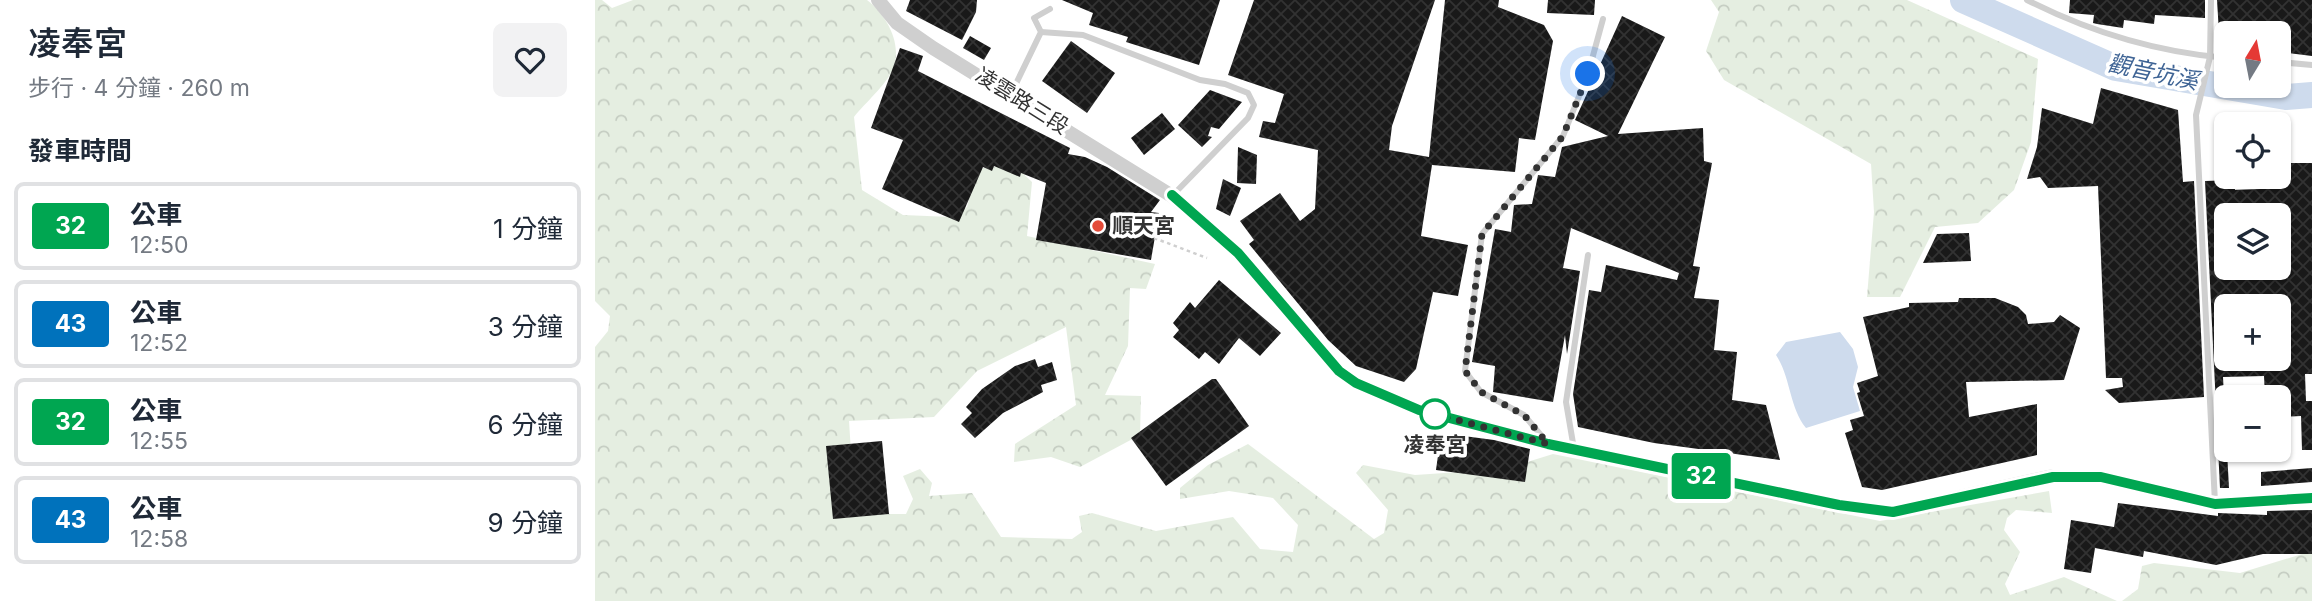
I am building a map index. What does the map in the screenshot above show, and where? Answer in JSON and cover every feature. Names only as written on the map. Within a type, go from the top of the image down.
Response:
[{"type":"street","name":"凌雲路三段","points":[[878,0],[897,23],[1172,195],[1238,253],[1322,352],[1356,383],[1419,410],[1548,444],[1839,505],[1893,512],[2053,477],[2101,477],[2215,504],[2312,498]]},
{"type":"lane","points":[[2027,0],[2063,18],[2140,45],[2214,57]]},
{"type":"lane","points":[[2211,0],[2210,57],[2196,115],[2215,504]]},
{"type":"lane","points":[[1041,32],[1034,18],[1050,9]]},
{"type":"lane","points":[[1548,444],[1524,415],[1481,392],[1465,371],[1473,302],[1482,234],[1563,136],[1588,74],[1604,19]]},
{"type":"lane","points":[[1011,94],[1041,32]]},
{"type":"lane","points":[[1041,32],[1083,35],[1200,80],[1225,84],[1248,93],[1254,105],[1248,118],[1172,195]]},
{"type":"lane","points":[[2291,63],[2312,65]]},
{"type":"lane","points":[[1574,449],[1566,402],[1588,255]]},
{"type":"path","points":[[1154,238],[1207,258]]},
{"type":"green space","points":[[595,0],[602,0],[612,8],[633,0],[867,0],[891,30],[896,59],[890,75],[854,117],[862,190],[903,215],[951,217],[967,207],[977,169],[1013,164],[1032,182],[1027,236],[1155,264],[1146,289],[1130,288],[1128,346],[1105,395],[1141,396],[1140,435],[1080,467],[1051,457],[1014,462],[1015,444],[1076,405],[1066,327],[977,371],[934,417],[849,421],[855,514],[906,514],[913,499],[903,476],[920,469],[932,483],[929,496],[972,493],[1001,537],[1072,539],[1082,532],[1079,516],[1092,513],[1156,531],[1233,517],[1260,549],[1293,552],[1298,525],[1273,498],[1229,491],[1180,499],[1180,488],[1208,465],[1248,444],[1374,539],[1384,533],[1388,510],[1356,473],[1363,465],[1415,475],[1504,469],[1553,454],[1880,521],[2049,491],[2052,513],[2016,510],[2007,518],[2004,530],[2020,552],[2005,584],[2010,595],[2064,577],[2117,601],[595,601],[595,347],[608,331],[610,316],[595,301]]},
{"type":"green space","points":[[1711,0],[1907,0],[2038,59],[2031,142],[2014,190],[1978,223],[1935,227],[1900,297],[1867,297],[1874,212],[1871,164],[1724,80],[1706,51],[1719,12]]},
{"type":"green space","points":[[2312,551],[2312,601],[2122,601],[2138,589],[2142,566],[2154,563],[2240,573]]},
{"type":"water","points":[[1840,332],[1853,349],[1858,367],[1853,387],[1860,411],[1806,428],[1796,411],[1785,373],[1776,355],[1786,342]]},
{"type":"building","points":[[910,0],[977,0],[976,12],[962,40],[906,11]]},
{"type":"building","points":[[1062,0],[1220,0],[1199,65],[1126,42],[1128,37],[1089,25],[1093,13]]},
{"type":"building","points":[[1254,0],[1435,0],[1392,126],[1389,150],[1429,157],[1445,0],[1499,0],[1498,7],[1544,25],[1553,41],[1535,140],[1519,138],[1515,172],[1432,165],[1421,236],[1468,245],[1458,296],[1433,292],[1416,369],[1404,382],[1356,366],[1328,340],[1249,244],[1254,240],[1240,221],[1280,193],[1300,221],[1315,209],[1318,150],[1259,137],[1263,121],[1275,123],[1284,94],[1228,75]]},
{"type":"building","points":[[1548,0],[1595,0],[1594,15],[1547,13]]},
{"type":"building","points":[[2070,0],[2205,0],[2205,18],[2155,15],[2154,24],[2124,20],[2123,28],[2093,23],[2094,15],[2069,13]]},
{"type":"building","points":[[2217,0],[2312,0],[2312,56],[2291,53],[2291,21],[2218,21]]},
{"type":"building","points":[[1622,16],[1665,37],[1618,134],[1703,128],[1704,161],[1712,163],[1693,266],[1700,267],[1694,298],[1719,300],[1714,350],[1737,352],[1732,400],[1766,405],[1780,460],[1654,443],[1578,427],[1573,394],[1589,290],[1601,292],[1606,265],[1677,280],[1679,273],[1571,228],[1563,268],[1580,271],[1567,354],[1565,335],[1553,402],[1493,392],[1495,366],[1472,362],[1495,229],[1511,232],[1514,205],[1532,204],[1538,175],[1555,177],[1562,147],[1608,136],[1575,120]]},
{"type":"building","points":[[970,36],[991,48],[984,60],[963,48]]},
{"type":"building","points":[[1071,41],[1115,73],[1087,113],[1042,81]]},
{"type":"building","points":[[900,48],[923,56],[918,71],[1070,148],[1068,154],[1085,157],[1107,167],[1160,200],[1151,212],[1159,213],[1151,260],[1036,240],[1046,183],[1021,173],[1020,177],[994,166],[992,171],[983,167],[959,222],[882,189],[903,140],[871,128]]},
{"type":"building","points":[[2101,88],[2178,110],[2183,182],[2194,181],[2204,397],[2119,403],[2105,390],[2123,387],[2122,378],[2106,378],[2098,186],[2048,188],[2040,177],[2027,179],[2037,147],[2042,108],[2093,124]]},
{"type":"building","points":[[1210,90],[1242,102],[1219,129],[1211,127],[1208,136],[1212,137],[1202,147],[1178,125]]},
{"type":"building","points":[[1162,113],[1175,129],[1144,155],[1131,138]]},
{"type":"building","points":[[1238,147],[1257,155],[1256,184],[1237,183]]},
{"type":"building","points":[[2291,163],[2312,163],[2312,374],[2305,374],[2306,401],[2312,401],[2312,450],[2302,450],[2301,416],[2291,416],[2291,385],[2264,385],[2264,376],[2223,377],[2223,385],[2215,385],[2214,371],[2291,371],[2291,294],[2214,294],[2214,365],[2205,181],[2214,181],[2214,189],[2291,189]]},
{"type":"building","points":[[1223,179],[1241,188],[1230,216],[1216,209]]},
{"type":"building","points":[[1969,233],[1971,261],[1923,263],[1937,234]]},
{"type":"building","points":[[1219,280],[1281,333],[1260,356],[1239,338],[1219,364],[1205,352],[1199,359],[1173,337],[1179,330],[1173,323],[1190,302],[1195,308]]},
{"type":"building","points":[[1959,298],[1995,298],[2018,307],[2026,315],[2028,324],[2054,322],[2060,315],[2080,328],[2064,380],[1966,382],[1969,417],[2037,404],[2037,455],[1882,490],[1862,487],[1845,433],[1853,430],[1850,420],[1864,416],[1857,383],[1878,376],[1863,317],[1909,307],[1909,303],[1958,302]]},
{"type":"building","points":[[1035,359],[1038,367],[1052,362],[1057,380],[1041,385],[1043,392],[1003,413],[975,438],[961,424],[972,413],[966,407],[982,389],[1015,366]]},
{"type":"building","points":[[1212,379],[1216,379],[1249,426],[1166,486],[1131,438]]},
{"type":"building","points":[[1441,433],[1494,440],[1530,449],[1525,482],[1436,470]]},
{"type":"building","points":[[882,441],[889,514],[833,519],[826,446]]},
{"type":"building","points":[[2219,462],[2228,462],[2229,488],[2220,488]]},
{"type":"building","points":[[2312,468],[2312,482],[2261,486],[2261,472]]},
{"type":"building","points":[[2118,503],[2218,516],[2218,513],[2267,515],[2267,511],[2312,510],[2312,554],[2263,554],[2216,565],[2144,551],[2143,557],[2095,548],[2091,573],[2064,569],[2071,520],[2114,527]]},
{"type":"waterway","name":"觀音坑溪","points":[[1963,0],[2116,68],[2286,97],[2312,95]]},
{"type":"bus line","name":"32","points":[[1172,195],[1238,253],[1339,371],[1356,383],[1419,410],[1548,444],[1839,505],[1893,512],[2053,477],[2101,477],[2215,504],[2312,498]]},
{"type":"place","name":"順天宮","points":[[1098,226]]},
{"type":"place","name":"凌奉宮","points":[[1435,414]]},
{"type":"route","points":[[1435,414],[1548,444],[1524,415],[1481,392],[1465,371],[1482,234],[1563,136],[1588,74]]}]
